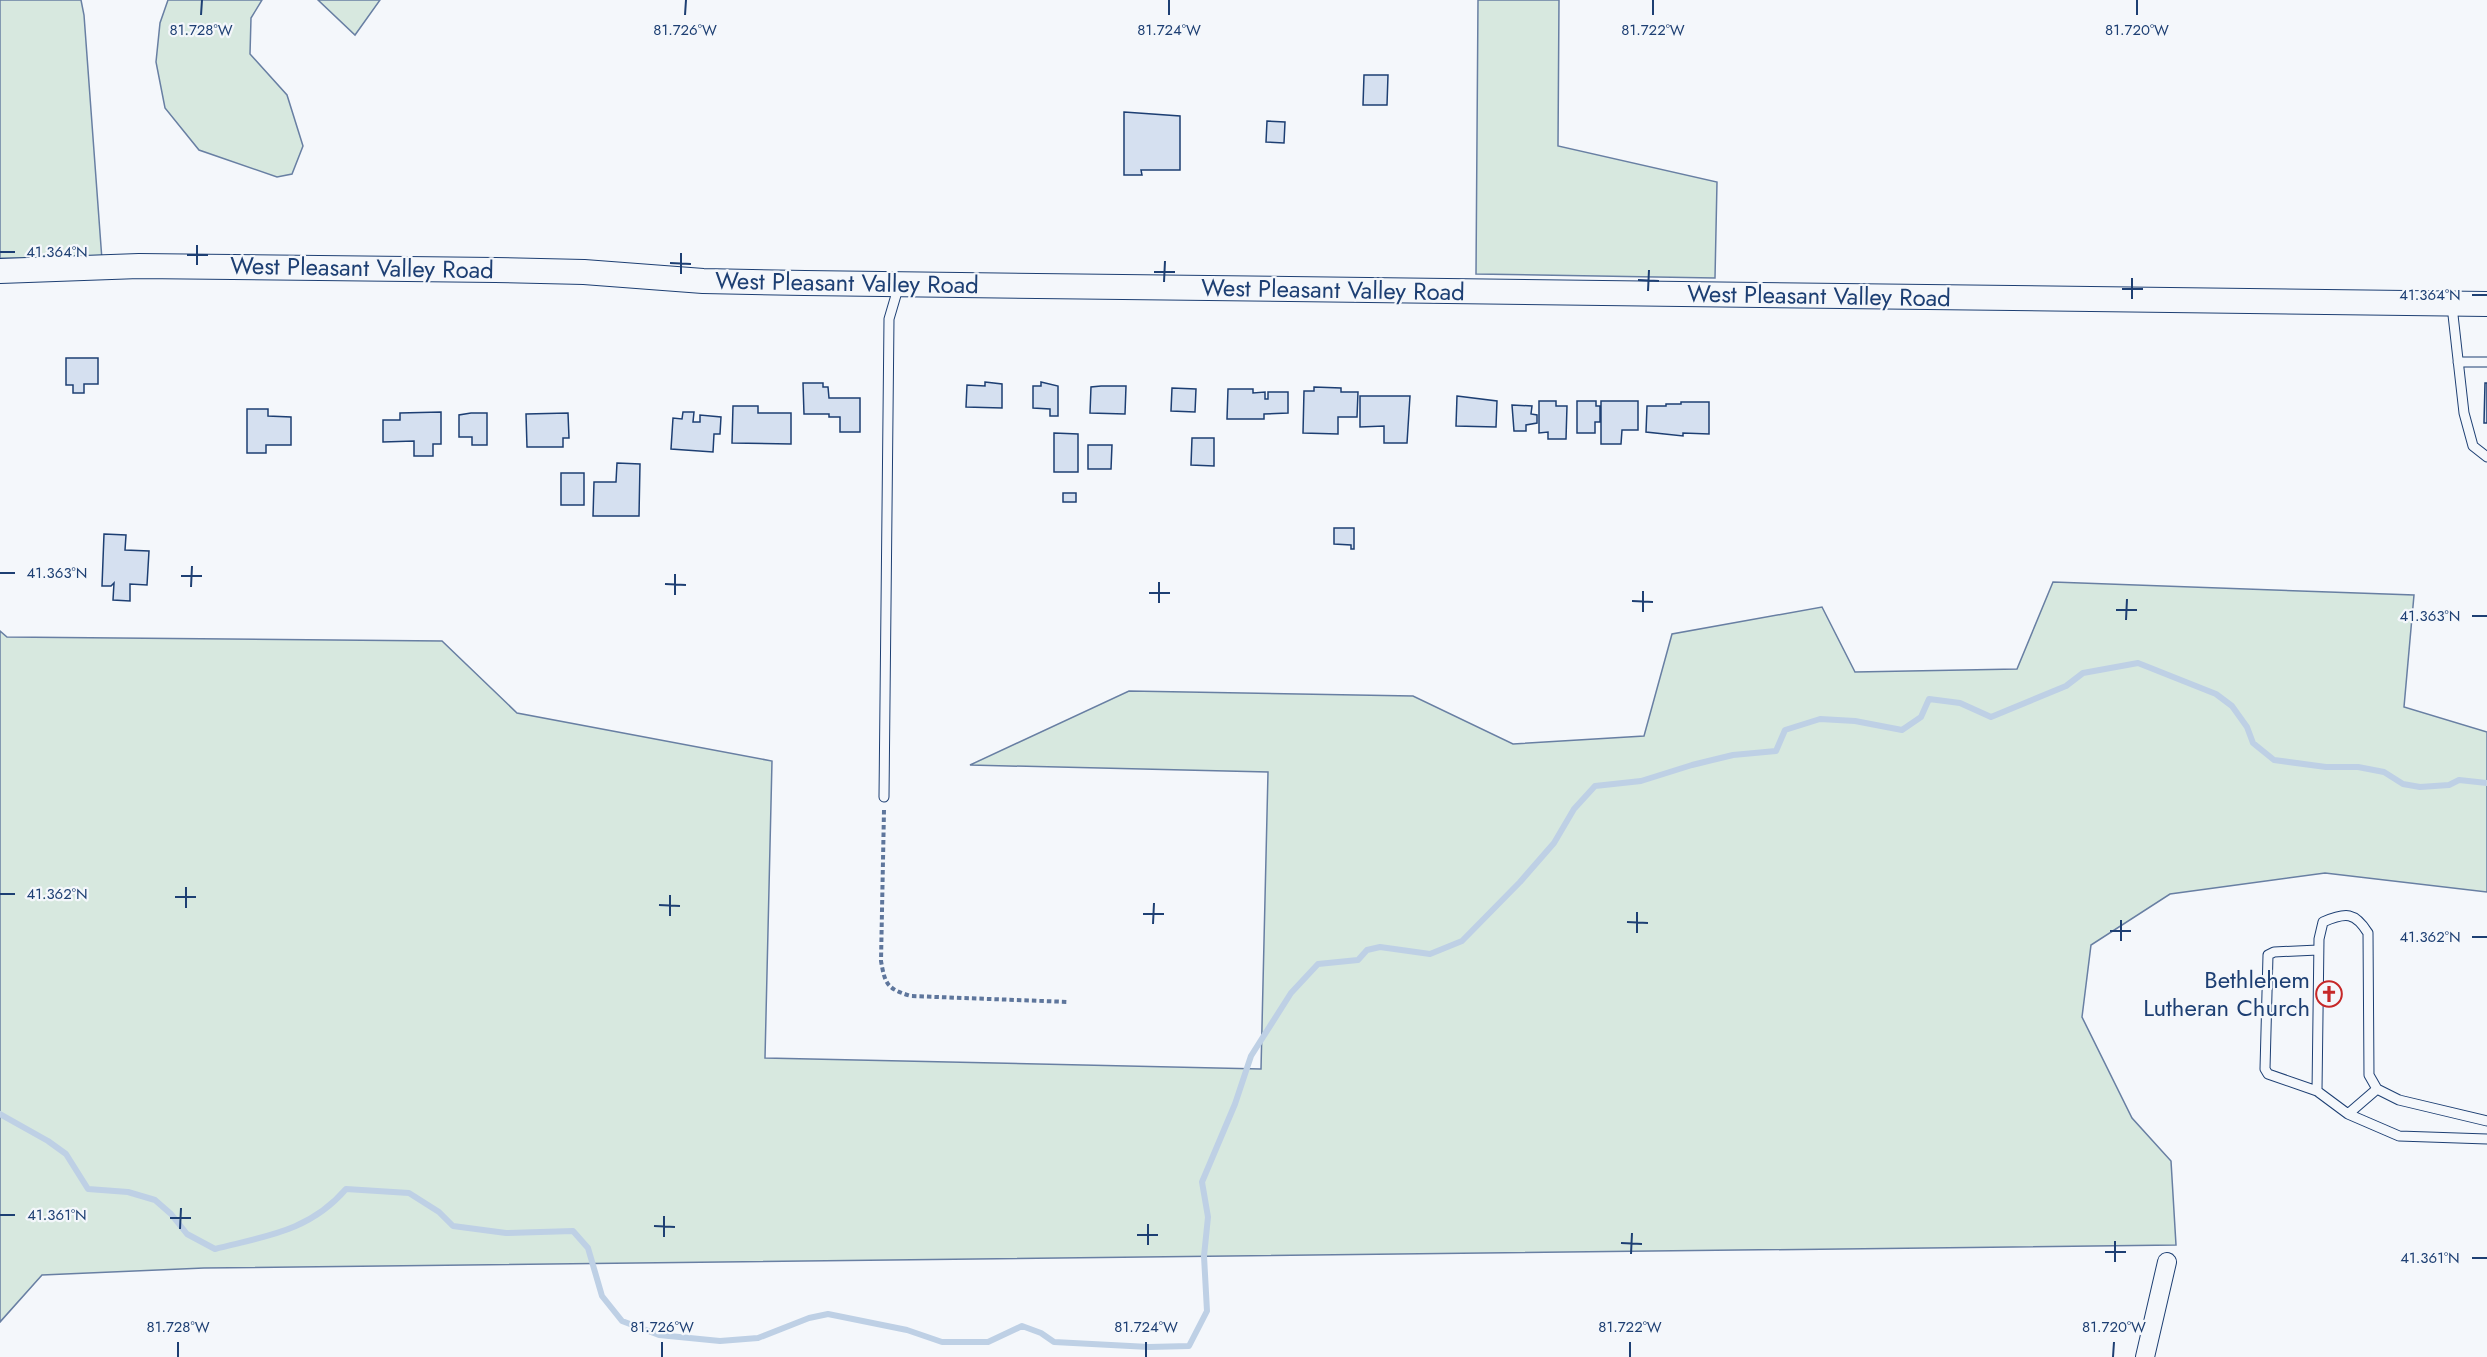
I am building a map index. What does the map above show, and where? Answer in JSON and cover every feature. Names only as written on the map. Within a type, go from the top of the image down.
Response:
[{"type":"main road","name":"West Pleasant Valley Road","points":[[0,271],[139,266],[495,270],[584,272],[703,281],[899,285],[2487,304]]},
{"type":"street","points":[[2145,1357],[2167,1262]]},
{"type":"lane","points":[[884,797],[890,319],[899,285]]},
{"type":"lane","points":[[2451,304],[2464,413],[2473,446],[2487,457]]},
{"type":"lane","points":[[2458,362],[2487,362]]},
{"type":"lane","points":[[2317,1091],[2318,950],[2324,922],[2338,915],[2352,916],[2360,921],[2368,933],[2369,1075],[2377,1089],[2398,1100],[2487,1121]]},
{"type":"lane","points":[[2318,950],[2274,952],[2268,955],[2265,1070],[2279,1078],[2317,1091],[2348,1114],[2399,1136],[2487,1139]]},
{"type":"lane","points":[[2348,1114],[2377,1089]]},
{"type":"path","points":[[884,797],[881,961],[884,979],[892,990],[910,996],[1069,1002]]},
{"type":"shaded area","points":[[0,0],[81,0],[102,260],[0,258]]},
{"type":"shaded area","points":[[168,0],[262,0],[251,18],[250,54],[287,95],[303,146],[292,174],[277,177],[199,150],[165,108],[156,62],[160,23]]},
{"type":"shaded area","points":[[318,0],[380,0],[355,35]]},
{"type":"shaded area","points":[[1478,0],[1559,0],[1558,146],[1717,182],[1715,278],[1476,274]]},
{"type":"shaded area","points":[[2053,582],[2414,595],[2404,707],[2487,732],[2487,892],[2325,873],[2170,894],[2091,945],[2082,1017],[2132,1118],[2171,1161],[2176,1245],[204,1268],[42,1275],[0,1322],[0,631],[7,637],[442,641],[517,713],[772,761],[765,1058],[1261,1069],[1268,772],[970,765],[1129,691],[1413,696],[1513,744],[1644,736],[1672,634],[1822,607],[1855,672],[2017,669]]},
{"type":"building","points":[[1364,75],[1388,75],[1387,105],[1363,105]]},
{"type":"building","points":[[1124,112],[1180,116],[1180,170],[1141,170],[1142,175],[1124,175]]},
{"type":"building","points":[[1267,121],[1285,122],[1284,143],[1266,142]]},
{"type":"building","points":[[66,358],[98,358],[98,384],[84,384],[84,393],[73,393],[73,385],[66,385]]},
{"type":"building","points":[[985,382],[1002,384],[1002,408],[966,407],[967,385],[985,386]]},
{"type":"building","points":[[1041,382],[1058,386],[1058,416],[1050,416],[1050,409],[1033,408],[1033,386],[1041,386]]},
{"type":"building","points":[[803,383],[823,383],[823,387],[828,387],[829,398],[860,398],[860,432],[840,432],[840,417],[829,417],[829,414],[804,414]]},
{"type":"building","points":[[2485,383],[2487,383],[2487,423],[2484,423]]},
{"type":"building","points":[[1126,386],[1125,414],[1090,413],[1091,387]]},
{"type":"building","points":[[1314,387],[1341,388],[1341,392],[1358,392],[1357,417],[1338,417],[1338,434],[1303,433],[1304,391],[1314,391]]},
{"type":"building","points":[[1172,388],[1196,389],[1195,412],[1171,411]]},
{"type":"building","points":[[1228,389],[1253,389],[1253,393],[1265,392],[1265,399],[1268,399],[1268,392],[1288,392],[1288,413],[1264,414],[1264,419],[1227,419]]},
{"type":"building","points":[[1360,396],[1410,396],[1407,443],[1384,443],[1384,426],[1360,427]]},
{"type":"building","points":[[1457,396],[1497,401],[1496,427],[1456,426]]},
{"type":"building","points":[[1539,401],[1556,401],[1556,406],[1567,406],[1566,439],[1548,439],[1548,432],[1539,433]]},
{"type":"building","points":[[1577,401],[1596,401],[1596,406],[1600,406],[1600,422],[1595,422],[1595,433],[1577,433]]},
{"type":"building","points":[[1601,401],[1638,401],[1638,430],[1622,430],[1621,444],[1601,444]]},
{"type":"building","points":[[1681,402],[1709,402],[1709,434],[1683,433],[1683,436],[1646,432],[1647,406],[1666,406],[1666,404],[1681,404]]},
{"type":"building","points":[[1512,405],[1532,406],[1531,414],[1537,415],[1537,423],[1526,425],[1526,431],[1514,431]]},
{"type":"building","points":[[733,406],[758,406],[758,413],[791,413],[791,444],[732,443]]},
{"type":"building","points":[[247,409],[268,409],[268,416],[291,417],[291,445],[266,445],[266,453],[247,453]]},
{"type":"building","points":[[441,412],[441,444],[433,444],[433,456],[414,456],[414,441],[383,442],[383,420],[400,420],[400,413]]},
{"type":"building","points":[[683,412],[694,412],[693,422],[700,422],[700,415],[721,417],[720,434],[714,434],[713,452],[671,449],[673,418],[682,419]]},
{"type":"building","points":[[487,413],[487,445],[472,445],[472,437],[459,437],[459,415]]},
{"type":"building","points":[[568,413],[569,438],[563,438],[563,447],[527,447],[526,414]]},
{"type":"building","points":[[1054,433],[1078,434],[1078,472],[1054,472]]},
{"type":"building","points":[[1192,438],[1214,438],[1214,466],[1191,465]]},
{"type":"building","points":[[1088,445],[1112,445],[1111,469],[1088,469]]},
{"type":"building","points":[[617,463],[640,464],[639,516],[593,516],[594,482],[616,482]]},
{"type":"building","points":[[561,473],[584,473],[584,505],[561,505]]},
{"type":"building","points":[[1063,493],[1076,493],[1076,502],[1063,502]]},
{"type":"building","points":[[1334,528],[1354,528],[1354,549],[1351,549],[1351,545],[1334,544]]},
{"type":"building","points":[[104,534],[126,535],[125,550],[149,551],[147,585],[130,584],[130,601],[113,600],[114,583],[111,586],[102,586]]},
{"type":"waterway","points":[[0,1114],[66,1154],[88,1189],[128,1192],[155,1200],[171,1214],[187,1234],[215,1249],[286,1230],[302,1223],[318,1214],[346,1189],[409,1193],[439,1212],[453,1226],[506,1233],[573,1231],[588,1248],[602,1296],[622,1321],[659,1335],[720,1341],[758,1338],[809,1318],[828,1314],[907,1330],[942,1342],[988,1342],[1022,1326],[1041,1333],[1054,1342],[1149,1347],[1189,1346],[1207,1311],[1204,1256],[1208,1217],[1202,1182],[1235,1104],[1251,1056],[1291,993],[1318,964],[1358,960],[1367,950],[1380,947],[1430,954],[1462,941],[1520,882],[1554,843],[1574,809],[1595,786],[1641,781],[1733,755],[1776,751],[1785,730],[1820,719],[1855,721],[1902,730],[1921,717],[1929,699],[1960,703],[1991,717],[2066,686],[2083,673],[2138,663],[2216,694],[2232,706],[2247,727],[2253,743],[2274,760],[2326,767],[2358,767],[2384,772],[2403,784],[2420,787],[2449,785],[2459,780],[2487,783]]},
{"type":"place","name":"Bethlehem Lutheran Church","points":[[2329,994]]}]
